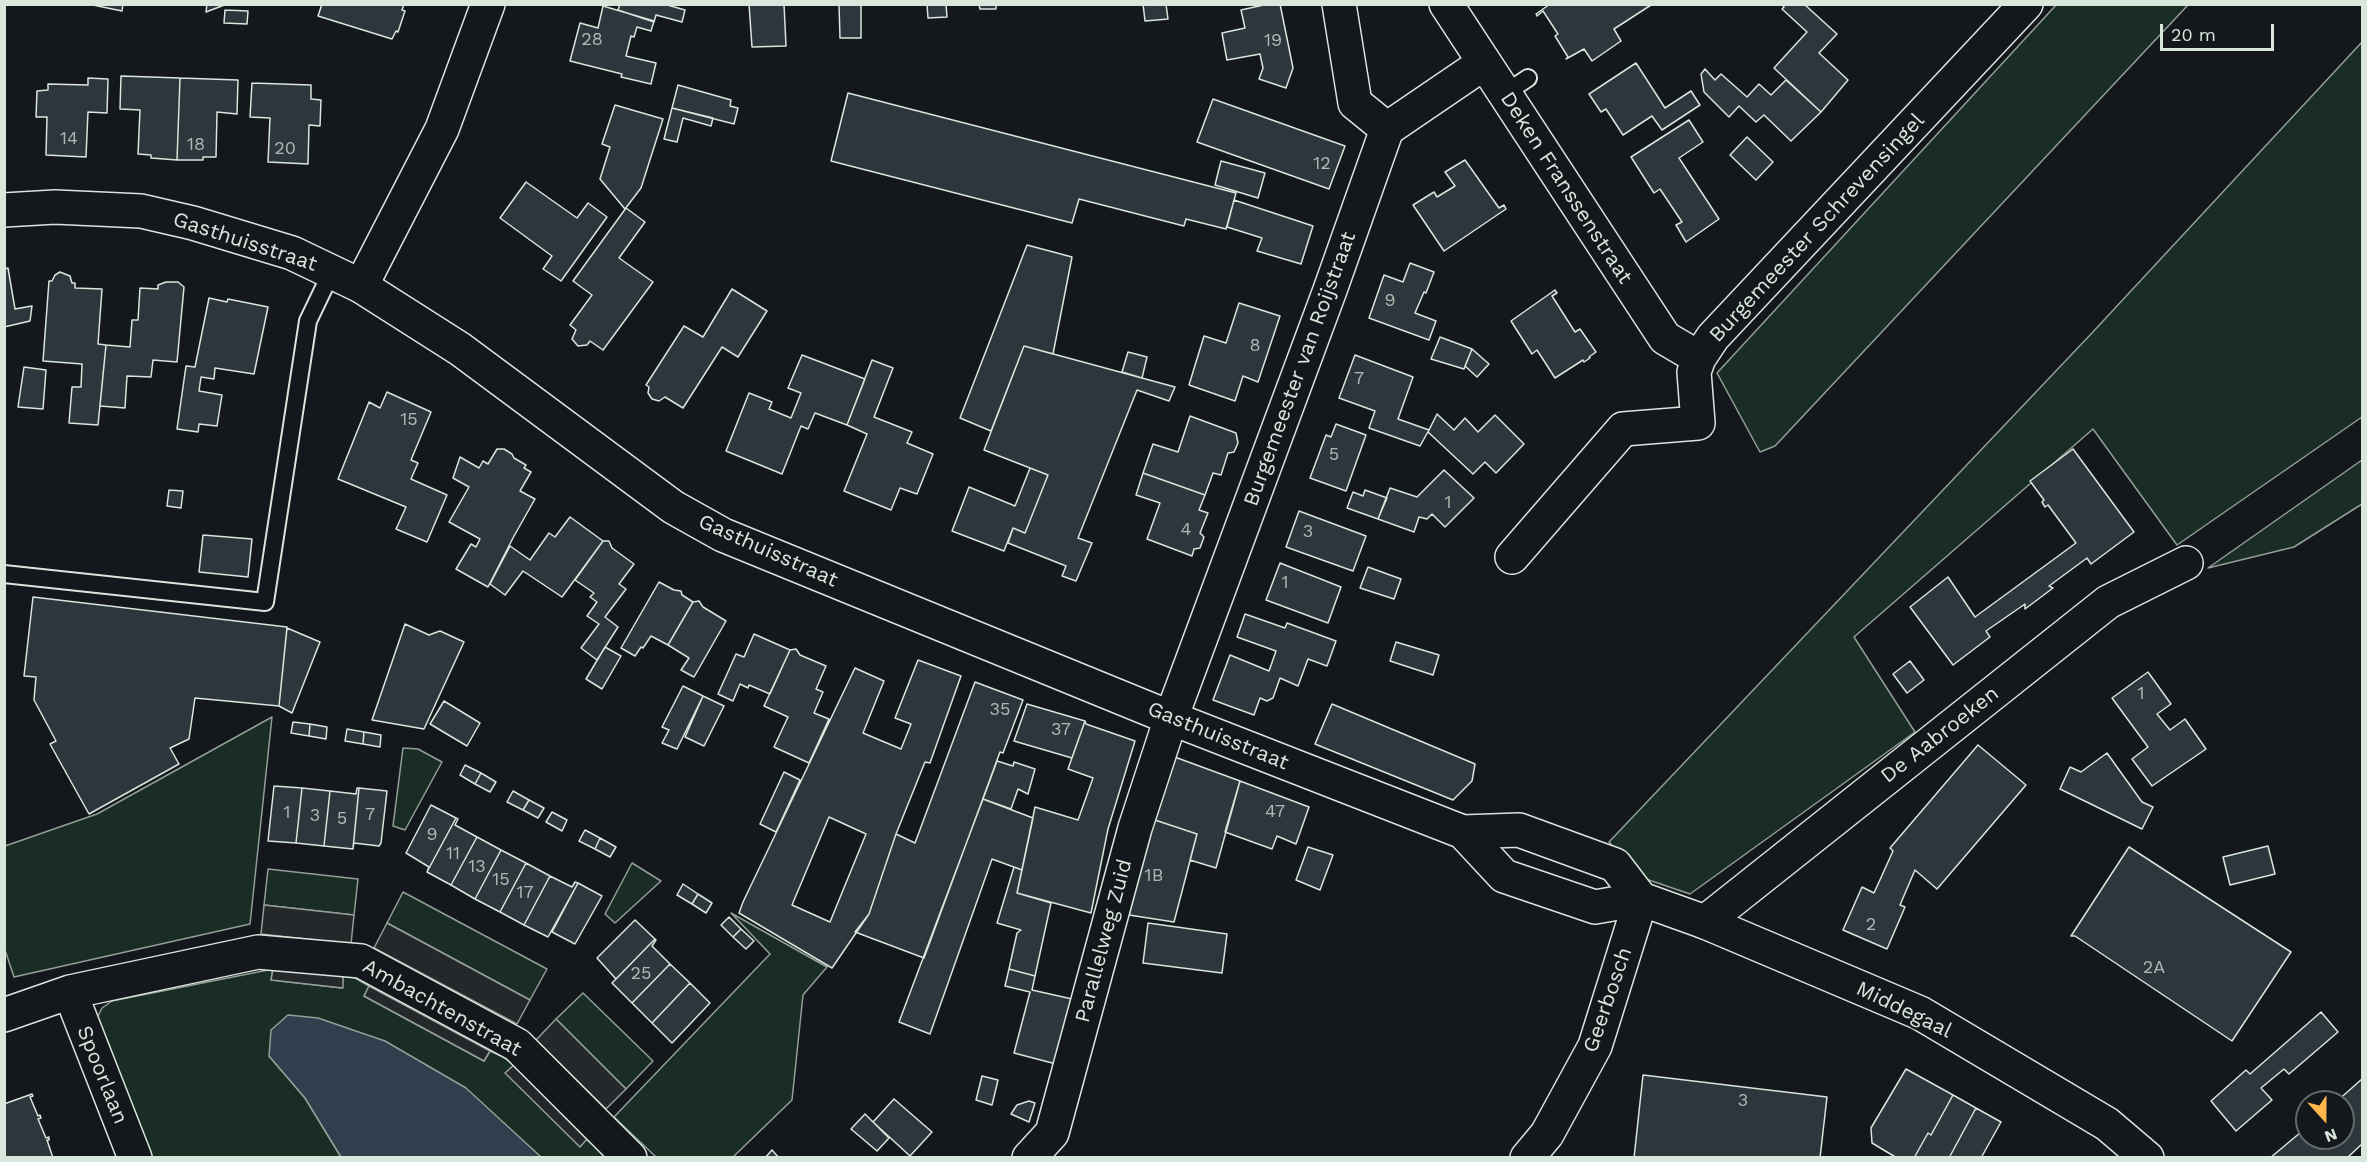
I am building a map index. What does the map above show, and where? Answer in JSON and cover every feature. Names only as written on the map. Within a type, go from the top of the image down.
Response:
[{"type":"street","points":[[361,286],[442,129],[488,4]]},
{"type":"street","points":[[1339,4],[1355,103],[1387,129],[1484,63]]},
{"type":"street","name":"Deken Franssenstraat","points":[[1446,4],[1484,63],[1516,86],[1665,339],[1699,358]]},
{"type":"street","name":"Burgemeester Schrevensingel","points":[[1512,556],[1623,429],[1698,423],[1694,372],[1699,358],[1713,338],[2026,4]]},
{"type":"street","name":"Burgemeester van Roijstraat","points":[[1171,718],[1330,290],[1387,129]]},
{"type":"street","name":"Gasthuisstraat","points":[[4,210],[56,207],[141,211],[193,223],[292,253],[361,286],[460,349],[673,507],[723,535],[1171,718],[1463,832],[1519,830],[1615,865],[1641,899],[1595,908],[1504,876],[1463,832]]},
{"type":"street","name":"De Aabroeken","points":[[1705,922],[2108,602],[2186,563]]},
{"type":"street","name":"Parallelweg Zuid","points":[[1029,1158],[1052,1133],[1135,828],[1171,718]]},
{"type":"street","name":"Middegaal","points":[[1641,899],[1705,922],[1920,1013],[2107,1124],[2146,1158]]},
{"type":"street","name":"Geerbosch","points":[[1527,1158],[1547,1134],[1595,1046],[1641,899]]},
{"type":"street","name":"Ambachtenstraat","points":[[4,1015],[70,992],[258,952],[361,961],[517,1045],[630,1158]]},
{"type":"street","name":"Spoorlaan","points":[[70,992],[135,1158]]},
{"type":"lane","points":[[4,574],[265,602],[308,321],[332,271]]},
{"type":"green space","points":[[2057,4],[2188,5],[1775,446],[1760,452],[1717,373]]},
{"type":"green space","points":[[2362,42],[2362,417],[2177,545],[2093,429],[1854,637],[1915,732],[1690,894],[1640,877],[1609,842],[2091,334]]},
{"type":"green space","points":[[2362,460],[2362,504],[2294,547],[2208,568]]},
{"type":"green space","points":[[272,717],[250,924],[14,977],[5,950],[5,846],[97,814]]},
{"type":"green space","points":[[403,748],[418,749],[442,762],[405,830],[393,826]]},
{"type":"green space","points":[[632,863],[661,881],[615,923],[605,914]]},
{"type":"green space","points":[[268,869],[358,879],[354,915],[264,905]]},
{"type":"green space","points":[[403,892],[547,969],[530,1000],[387,923]]},
{"type":"green space","points":[[731,913],[827,967],[803,995],[792,1100],[733,1157],[656,1157],[614,1117],[770,954]]},
{"type":"green space","points":[[273,969],[271,980],[342,988],[343,976],[355,978],[369,986],[364,996],[484,1061],[490,1051],[503,1057],[514,1065],[506,1073],[580,1146],[588,1138],[608,1157],[541,1157],[269,1056],[305,1098],[341,1157],[151,1157],[97,1018],[102,1008],[112,1001]]},
{"type":"green space","points":[[583,993],[653,1061],[626,1089],[556,1019]]},
{"type":"shaded area","points":[[264,905],[354,915],[351,944],[261,934]]},
{"type":"shaded area","points":[[387,923],[530,1000],[517,1024],[374,948]]},
{"type":"shaded area","points":[[273,969],[343,976],[343,988],[271,980]]},
{"type":"shaded area","points":[[369,986],[490,1051],[484,1061],[364,996]]},
{"type":"shaded area","points":[[556,1019],[626,1089],[606,1109],[536,1040]]},
{"type":"shaded area","points":[[514,1065],[588,1138],[580,1147],[505,1073]]},
{"type":"water","points":[[288,1015],[318,1018],[385,1041],[466,1088],[541,1157],[341,1157],[305,1098],[269,1056],[271,1030]]},
{"type":"building","points":[[88,4],[123,4],[122,11]]},
{"type":"building","points":[[207,4],[227,4],[206,12]]},
{"type":"building","points":[[322,4],[404,4],[402,10],[405,11],[398,32],[396,31],[392,39],[318,16]]},
{"type":"building","points":[[620,4],[664,4],[685,10],[682,22],[656,15],[654,22],[618,10]]},
{"type":"building","points":[[749,4],[784,4],[786,46],[752,47]]},
{"type":"building","points":[[839,4],[861,4],[861,38],[840,38]]},
{"type":"building","points":[[927,4],[946,4],[947,17],[928,18]]},
{"type":"building","points":[[979,4],[996,4],[996,9],[980,9]]},
{"type":"building","points":[[1143,4],[1166,4],[1168,19],[1145,21]]},
{"type":"building","points":[[1268,4],[1280,4],[1293,68],[1286,88],[1259,79],[1263,68],[1260,54],[1227,60],[1222,33],[1245,28],[1241,10]]},
{"type":"building","points":[[1550,4],[1651,5],[1614,29],[1621,41],[1592,61],[1584,49],[1566,59],[1568,57],[1555,36],[1558,34],[1543,11],[1537,16],[1536,14]]},
{"type":"building","points":[[1782,4],[1804,4],[1837,34],[1819,53],[1848,80],[1821,112],[1774,68],[1807,32],[1782,9],[1784,7]]},
{"type":"building","points":[[603,6],[654,21],[651,31],[637,27],[634,37],[631,36],[626,56],[656,63],[651,84],[570,61],[580,23],[598,28]]},
{"type":"building","points":[[225,10],[248,11],[247,24],[224,23]]},
{"type":"building","points":[[1636,63],[1665,108],[1691,91],[1700,105],[1662,130],[1652,116],[1623,135],[1606,109],[1601,112],[1589,94]]},
{"type":"building","points":[[1705,69],[1715,80],[1721,74],[1747,97],[1759,84],[1771,95],[1786,80],[1821,112],[1791,141],[1764,115],[1756,122],[1739,106],[1729,117],[1704,92],[1701,74]]},
{"type":"building","points":[[121,76],[180,78],[177,160],[151,158],[151,155],[138,154],[140,110],[120,109]]},
{"type":"building","points":[[88,78],[108,79],[107,113],[88,112],[86,157],[46,155],[47,117],[36,117],[37,91],[48,90],[48,84],[88,85]]},
{"type":"building","points":[[180,78],[238,80],[237,114],[217,112],[216,157],[203,157],[203,160],[177,160]]},
{"type":"building","points":[[252,83],[311,85],[311,99],[321,100],[320,126],[309,125],[308,164],[268,162],[270,118],[250,117]]},
{"type":"building","points":[[678,85],[731,100],[730,106],[738,108],[734,124],[672,108]]},
{"type":"building","points":[[848,93],[1236,193],[1226,229],[1186,219],[1184,226],[1079,199],[1072,223],[831,161]]},
{"type":"building","points":[[1213,99],[1345,146],[1329,189],[1197,142]]},
{"type":"building","points":[[615,105],[663,119],[641,188],[625,209],[600,179],[610,147],[602,144]]},
{"type":"building","points":[[672,108],[713,118],[711,126],[683,118],[677,142],[664,139]]},
{"type":"building","points":[[1689,120],[1703,142],[1679,158],[1719,219],[1686,242],[1676,225],[1682,222],[1660,189],[1654,193],[1631,157]]},
{"type":"building","points":[[1747,137],[1773,162],[1756,180],[1730,155]]},
{"type":"building","points":[[1465,160],[1499,208],[1504,205],[1506,209],[1444,251],[1413,205],[1434,192],[1437,197],[1455,186],[1445,172]]},
{"type":"building","points":[[1221,161],[1265,173],[1258,198],[1215,185]]},
{"type":"building","points":[[526,182],[577,218],[588,203],[607,217],[561,281],[543,269],[552,256],[500,218]]},
{"type":"building","points":[[1234,200],[1313,226],[1301,264],[1257,251],[1262,238],[1227,227]]},
{"type":"building","points":[[626,208],[645,222],[619,258],[653,282],[603,350],[590,341],[587,345],[578,346],[572,339],[576,330],[570,325],[592,295],[573,281]]},
{"type":"building","points":[[1027,245],[1072,257],[1053,354],[1024,346],[991,431],[960,418]]},
{"type":"building","points":[[1410,263],[1434,272],[1415,313],[1436,321],[1429,340],[1369,318],[1384,275],[1403,282]]},
{"type":"building","points":[[8,268],[15,309],[32,306],[30,321],[4,327],[4,269]]},
{"type":"building","points":[[60,272],[70,276],[72,283],[75,283],[75,288],[102,289],[98,344],[106,345],[98,425],[69,423],[72,387],[81,387],[82,364],[43,361],[49,281],[52,281]]},
{"type":"building","points":[[178,282],[184,287],[177,362],[153,360],[151,377],[127,376],[125,408],[100,406],[106,345],[130,347],[132,320],[138,320],[140,288],[158,289],[158,285]]},
{"type":"building","points":[[732,289],[767,311],[738,357],[722,347],[683,408],[665,397],[659,401],[652,399],[648,393],[649,387],[646,385],[684,326],[703,337]]},
{"type":"building","points":[[1555,290],[1557,293],[1552,296],[1575,332],[1580,329],[1596,352],[1584,362],[1583,360],[1555,378],[1537,350],[1532,354],[1511,321]]},
{"type":"building","points":[[209,298],[227,302],[228,299],[268,307],[254,374],[215,368],[214,379],[201,377],[199,391],[222,395],[217,426],[199,424],[198,432],[177,429],[186,366],[195,367]]},
{"type":"building","points":[[1239,303],[1280,316],[1258,382],[1243,376],[1235,401],[1189,385],[1204,336],[1226,343]]},
{"type":"building","points":[[1440,337],[1472,349],[1464,369],[1431,359]]},
{"type":"building","points":[[1024,346],[1175,387],[1169,401],[1137,390],[1078,538],[1092,543],[1076,581],[1062,576],[1066,566],[1008,543],[1013,528],[1025,533],[1048,475],[984,450]]},
{"type":"building","points":[[1472,349],[1489,364],[1477,377],[1465,366]]},
{"type":"building","points":[[1128,352],[1147,357],[1142,378],[1122,372]]},
{"type":"building","points":[[802,355],[865,379],[847,425],[815,413],[808,429],[801,426],[782,474],[726,451],[749,393],[772,402],[769,409],[791,418],[801,393],[788,388]]},
{"type":"building","points":[[1355,355],[1413,377],[1398,419],[1429,430],[1420,446],[1369,428],[1375,411],[1339,398]]},
{"type":"building","points":[[872,360],[893,368],[874,417],[912,432],[907,443],[933,454],[917,494],[900,488],[891,510],[844,491],[867,434],[847,425]]},
{"type":"building","points":[[24,367],[46,370],[43,409],[18,407]]},
{"type":"building","points":[[387,392],[431,412],[411,460],[418,463],[411,479],[447,495],[427,542],[396,529],[406,507],[338,479],[369,402],[380,408]]},
{"type":"building","points":[[1437,414],[1454,430],[1465,418],[1478,432],[1495,415],[1524,444],[1496,473],[1485,462],[1473,474],[1428,432]]},
{"type":"building","points":[[1190,416],[1236,433],[1238,443],[1234,452],[1228,453],[1221,475],[1213,473],[1205,495],[1143,473],[1153,444],[1178,452]]},
{"type":"building","points":[[1336,424],[1366,435],[1346,491],[1310,478],[1326,435],[1331,437]]},
{"type":"building","points":[[497,449],[504,449],[526,465],[524,468],[531,472],[520,491],[535,499],[488,587],[456,569],[471,544],[476,547],[480,539],[449,522],[469,487],[453,478],[460,457],[479,468],[483,461],[488,464]]},
{"type":"building","points":[[2073,449],[2134,532],[2091,564],[2087,558],[2049,586],[2053,588],[2025,609],[2025,604],[1986,631],[1990,637],[1953,665],[1910,607],[1948,577],[1975,617],[2076,543],[2048,505],[2045,507],[2042,502],[2044,500],[2030,481]]},
{"type":"building","points":[[1030,468],[1048,475],[1025,533],[1013,528],[1004,551],[952,531],[969,487],[1015,506]]},
{"type":"building","points":[[1444,470],[1474,498],[1445,527],[1432,514],[1427,519],[1419,517],[1414,532],[1378,519],[1390,488],[1417,497]]},
{"type":"building","points":[[1143,473],[1205,495],[1199,510],[1208,513],[1200,533],[1204,537],[1200,548],[1194,549],[1192,556],[1147,539],[1160,503],[1136,495]]},
{"type":"building","points":[[169,490],[183,491],[181,508],[167,506]]},
{"type":"building","points":[[1365,490],[1387,498],[1378,519],[1347,508],[1353,492],[1363,496]]},
{"type":"building","points":[[1299,511],[1366,536],[1353,571],[1286,547]]},
{"type":"building","points":[[570,517],[603,541],[562,597],[523,571],[505,595],[490,584],[510,546],[530,560],[549,533],[555,537]]},
{"type":"building","points":[[203,535],[252,539],[248,577],[199,572]]},
{"type":"building","points":[[603,541],[609,541],[612,548],[634,564],[619,584],[626,589],[605,617],[618,627],[597,660],[581,648],[599,624],[587,616],[597,602],[590,597],[594,593],[575,580]]},
{"type":"building","points":[[1280,563],[1341,587],[1328,623],[1266,600]]},
{"type":"building","points":[[1368,567],[1401,579],[1394,599],[1360,588]]},
{"type":"building","points":[[659,582],[681,591],[682,595],[693,602],[668,645],[651,636],[635,656],[621,648]]},
{"type":"building","points":[[33,597],[287,627],[279,706],[195,698],[189,739],[170,748],[179,764],[89,814],[50,744],[56,741],[34,700],[36,677],[24,676]]},
{"type":"building","points":[[699,601],[703,607],[726,621],[694,677],[681,670],[689,658],[668,645],[693,602]]},
{"type":"building","points":[[1245,614],[1285,628],[1287,623],[1336,641],[1327,666],[1308,659],[1298,686],[1280,678],[1273,698],[1267,701],[1260,698],[1254,715],[1213,700],[1230,655],[1269,671],[1276,651],[1237,637]]},
{"type":"building","points":[[405,624],[429,635],[440,631],[464,642],[424,729],[372,720]]},
{"type":"building","points":[[287,628],[320,642],[292,713],[279,706]]},
{"type":"building","points":[[754,634],[790,650],[770,694],[749,685],[748,688],[740,684],[733,701],[718,694],[736,654],[744,657]]},
{"type":"building","points":[[1396,642],[1439,655],[1433,675],[1390,661]]},
{"type":"building","points":[[605,647],[621,656],[602,689],[586,679]]},
{"type":"building","points":[[796,649],[800,655],[826,666],[816,689],[823,692],[814,713],[829,719],[809,763],[774,747],[788,717],[764,706],[790,650]]},
{"type":"building","points":[[918,660],[961,676],[930,763],[925,762],[896,834],[869,914],[832,968],[739,913],[855,668],[884,681],[863,733],[901,749],[911,724],[895,718]],"holes":[[[829,817],[866,834],[830,922],[792,905]]]},
{"type":"building","points":[[1910,661],[1924,680],[1907,693],[1893,674]]},
{"type":"building","points":[[2148,672],[2171,704],[2157,714],[2170,730],[2185,719],[2206,749],[2152,786],[2132,759],[2148,747],[2112,698]]},
{"type":"building","points":[[975,682],[1023,700],[1003,753],[1000,752],[924,958],[855,932],[869,914],[896,834],[915,843]]},
{"type":"building","points":[[683,686],[703,696],[677,749],[662,743],[669,730],[662,727]]},
{"type":"building","points":[[703,696],[724,706],[704,746],[685,737]]},
{"type":"building","points":[[444,701],[480,723],[467,746],[430,724]]},
{"type":"building","points":[[1027,704],[1085,721],[1072,758],[1014,741]]},
{"type":"building","points":[[1332,704],[1475,764],[1472,781],[1453,800],[1315,744]]},
{"type":"building","points":[[1085,721],[1086,724],[1135,741],[1108,829],[1091,913],[1017,893],[1035,807],[1078,820],[1093,778],[1068,769]]},
{"type":"building","points":[[293,722],[310,724],[309,736],[291,733]]},
{"type":"building","points":[[310,724],[327,727],[326,739],[309,736]]},
{"type":"building","points":[[347,729],[364,732],[363,744],[345,741]]},
{"type":"building","points":[[364,732],[381,735],[380,747],[363,744]]},
{"type":"building","points":[[1978,745],[2026,785],[1937,889],[1915,870],[1900,905],[1905,907],[1887,949],[1843,930],[1862,887],[1874,893],[1893,851],[1890,848]]},
{"type":"building","points":[[2107,753],[2142,802],[2153,807],[2142,829],[2060,789],[2070,767],[2081,772]]},
{"type":"building","points":[[1172,756],[1240,781],[1216,868],[1190,860],[1197,834],[1152,819]]},
{"type":"building","points":[[997,761],[1013,766],[1014,762],[1035,769],[1028,794],[1018,789],[1011,809],[983,799]]},
{"type":"building","points":[[465,765],[481,773],[475,784],[460,775]]},
{"type":"building","points":[[784,772],[800,780],[776,832],[760,824]]},
{"type":"building","points":[[481,773],[496,782],[490,792],[475,784]]},
{"type":"building","points":[[1240,781],[1309,807],[1296,844],[1277,836],[1272,849],[1225,832]]},
{"type":"building","points":[[274,786],[302,788],[296,843],[268,841]]},
{"type":"building","points":[[302,788],[330,791],[324,846],[296,843]]},
{"type":"building","points":[[359,788],[353,849],[324,846],[330,791],[356,794]]},
{"type":"building","points":[[359,788],[387,791],[379,846],[354,843],[353,848]]},
{"type":"building","points":[[513,791],[529,800],[523,810],[507,802]]},
{"type":"building","points":[[983,799],[1033,818],[1022,870],[992,859],[930,1034],[899,1022]]},
{"type":"building","points":[[529,800],[544,808],[538,818],[523,810]]},
{"type":"building","points":[[431,805],[456,818],[427,872],[429,867],[406,853]]},
{"type":"building","points":[[552,812],[567,820],[562,831],[546,822]]},
{"type":"building","points":[[456,818],[458,819],[455,825],[477,837],[451,885],[427,872]]},
{"type":"building","points":[[1152,819],[1197,834],[1174,922],[1129,915]]},
{"type":"building","points":[[585,830],[600,838],[595,849],[579,841]]},
{"type":"building","points":[[477,837],[501,850],[475,899],[451,885]]},
{"type":"building","points":[[600,838],[616,847],[610,857],[595,849]]},
{"type":"building","points":[[2268,846],[2275,874],[2230,885],[2223,857]]},
{"type":"building","points":[[1308,847],[1333,855],[1320,890],[1296,880]]},
{"type":"building","points":[[2129,847],[2291,952],[2232,1041],[2075,936],[2071,936]]},
{"type":"building","points":[[501,850],[526,863],[500,912],[475,899]]},
{"type":"building","points":[[526,863],[550,876],[524,925],[500,912]]},
{"type":"building","points":[[1014,867],[1022,870],[1017,893],[1051,903],[1035,976],[1009,969],[1017,933],[1021,930],[997,923]]},
{"type":"building","points":[[550,876],[572,887],[575,882],[578,883],[548,937],[524,925]]},
{"type":"building","points":[[578,883],[602,896],[575,944],[552,932]]},
{"type":"building","points":[[683,884],[698,894],[692,904],[677,895]]},
{"type":"building","points":[[698,894],[712,903],[706,913],[692,904]]},
{"type":"building","points":[[729,917],[741,929],[733,937],[721,925]]},
{"type":"building","points":[[635,920],[655,939],[616,979],[597,958]]},
{"type":"building","points":[[1148,923],[1227,934],[1222,973],[1143,963]]},
{"type":"building","points":[[741,929],[754,941],[746,949],[733,937]]},
{"type":"building","points":[[655,939],[652,946],[670,964],[632,1003],[612,983]]},
{"type":"building","points":[[670,964],[690,983],[652,1023],[632,1003]]},
{"type":"building","points":[[1009,969],[1035,976],[1032,990],[1072,999],[1056,1064],[1014,1053],[1030,992],[1005,986]]},
{"type":"building","points":[[690,983],[710,1003],[672,1043],[652,1023]]},
{"type":"building","points":[[2321,1012],[2338,1032],[2289,1074],[2284,1069],[2261,1088],[2272,1100],[2236,1131],[2211,1101],[2246,1070],[2250,1074]]},
{"type":"building","points":[[1906,1069],[1953,1095],[1931,1135],[1928,1133],[1914,1158],[1897,1158],[1872,1143],[1871,1128]]},
{"type":"building","points":[[1643,1075],[1827,1097],[1820,1158],[1634,1158]]},
{"type":"building","points":[[982,1076],[998,1080],[992,1105],[976,1100]]},
{"type":"building","points":[[2362,1079],[2362,1144],[2347,1158],[2270,1158],[2295,1137],[2295,1150],[2355,1150],[2355,1090],[2350,1090]]},
{"type":"building","points":[[32,1094],[33,1096],[30,1097],[38,1116],[40,1115],[41,1118],[38,1119],[46,1138],[49,1137],[47,1140],[53,1158],[4,1158],[4,1104]]},
{"type":"building","points":[[1953,1095],[1976,1108],[1949,1158],[1914,1158],[1928,1133],[1931,1135]]},
{"type":"building","points":[[894,1099],[932,1132],[910,1156],[873,1122]]},
{"type":"building","points":[[1029,1101],[1035,1103],[1029,1122],[1011,1114],[1017,1105]]},
{"type":"building","points":[[1976,1108],[2001,1122],[1981,1158],[1949,1158]]},
{"type":"building","points":[[865,1114],[889,1138],[877,1151],[851,1129]]},
{"type":"building","points":[[772,1150],[779,1158],[765,1158]]}]
